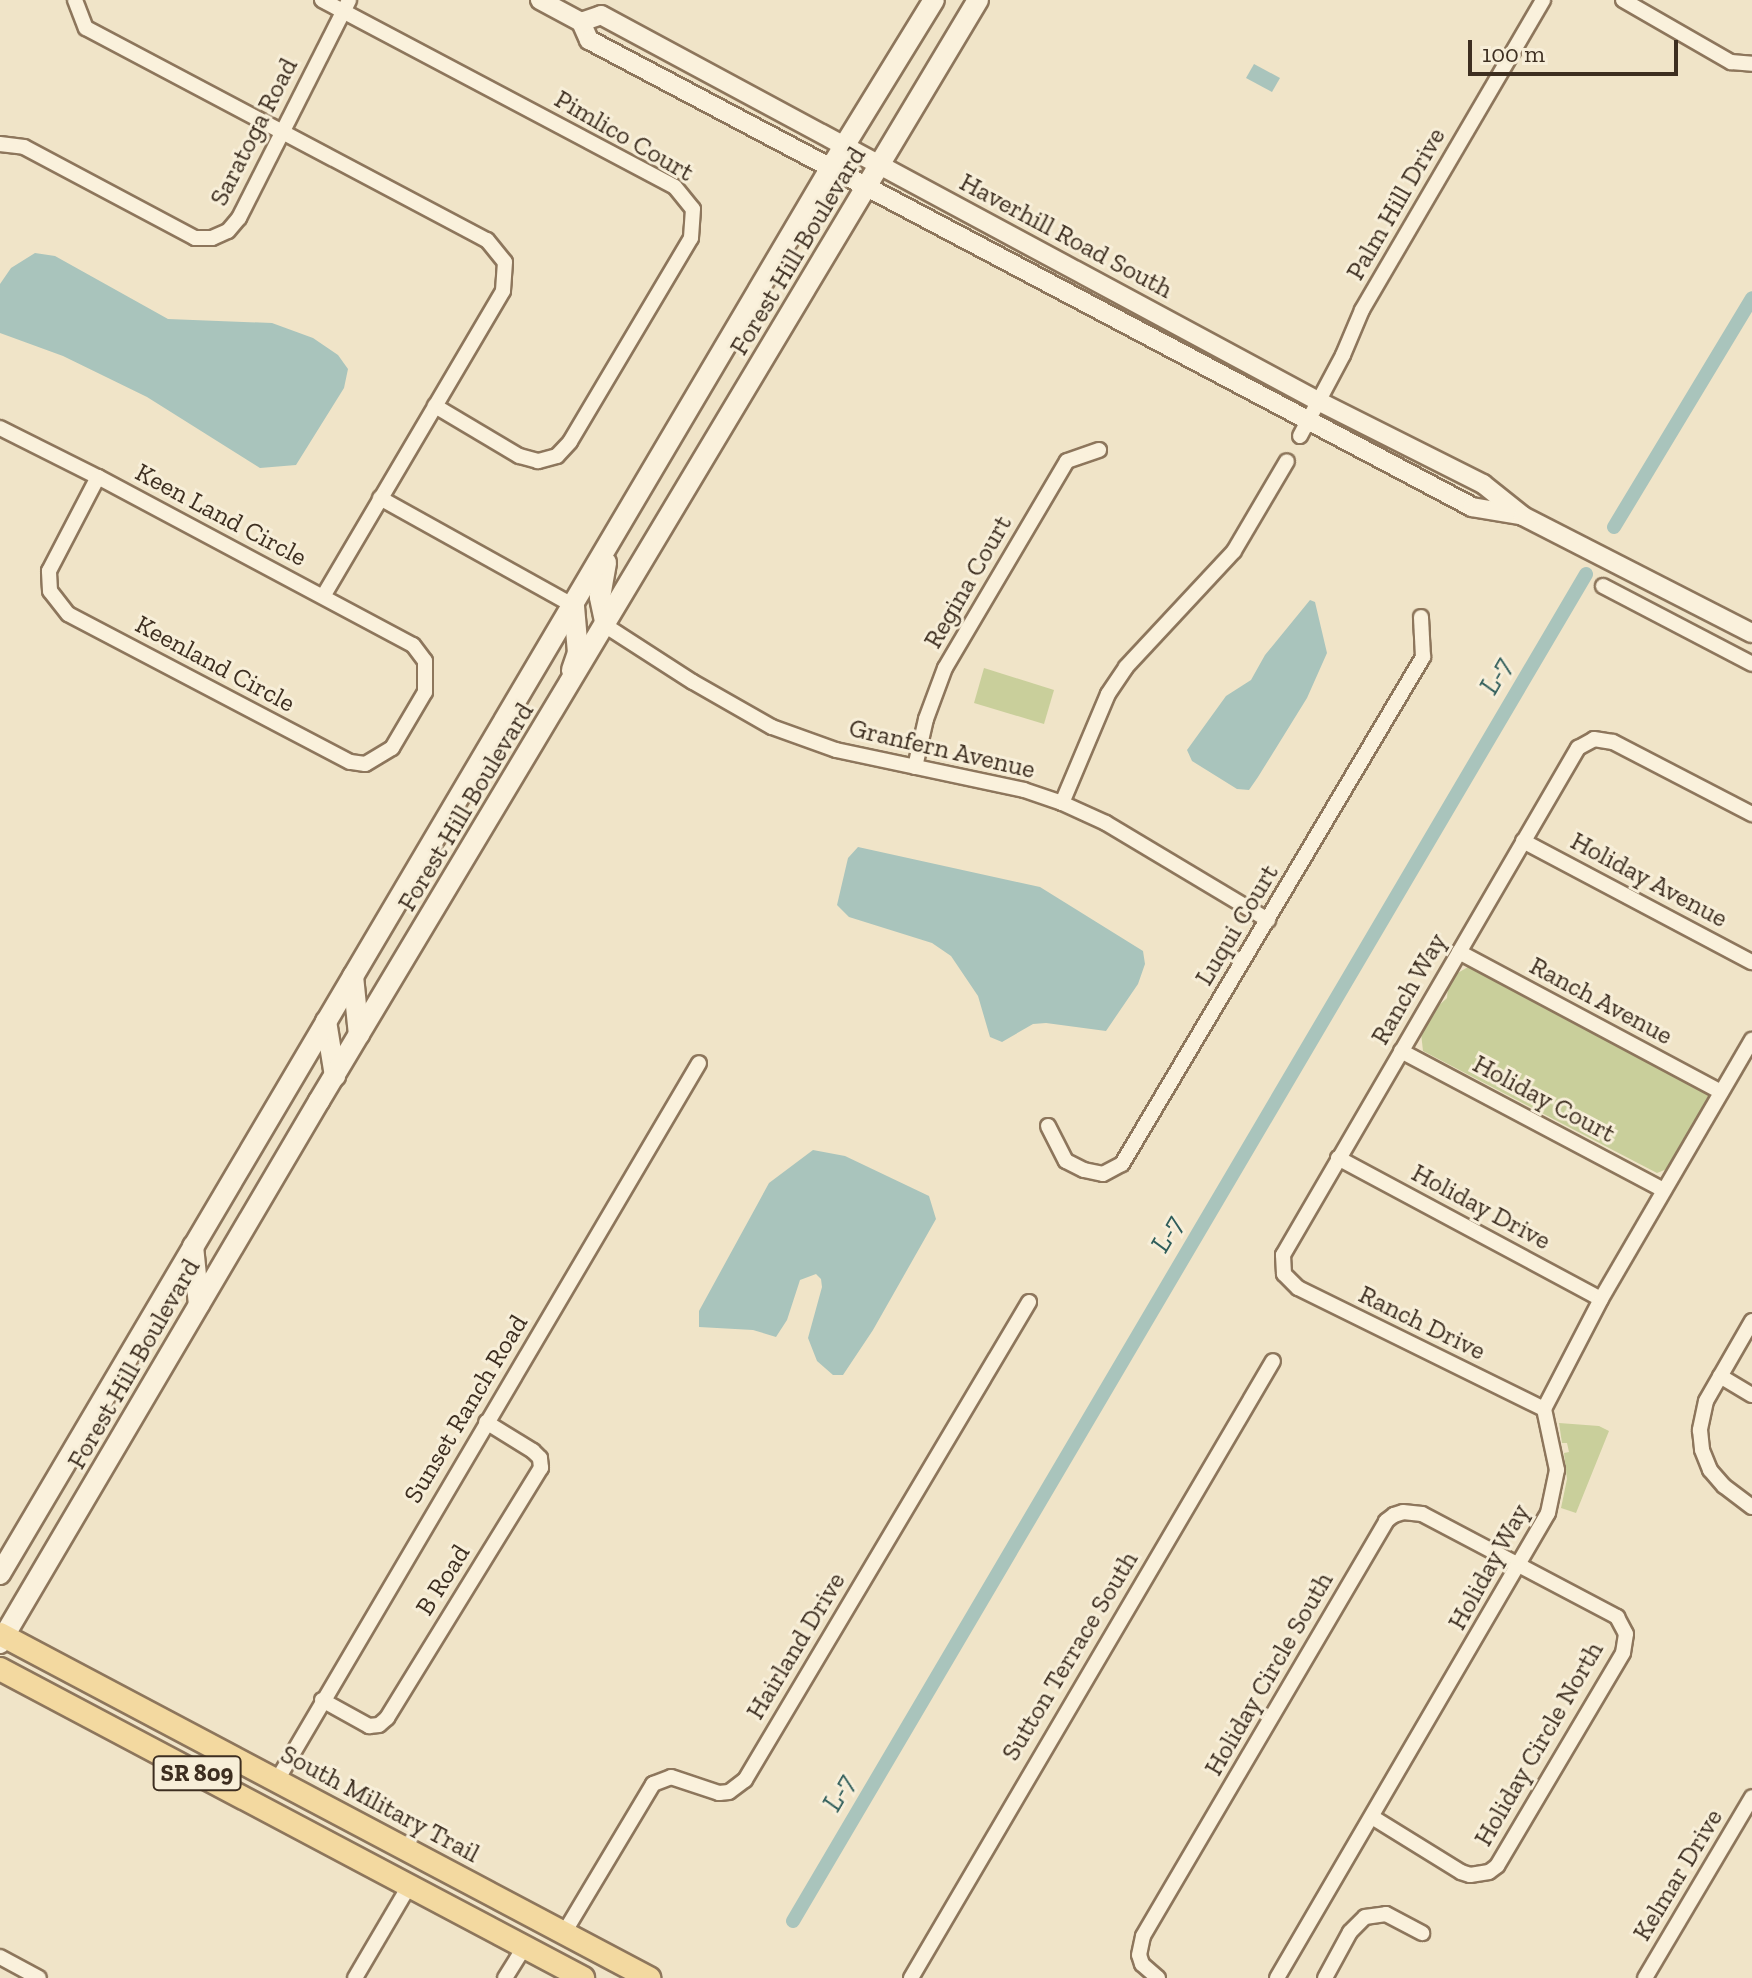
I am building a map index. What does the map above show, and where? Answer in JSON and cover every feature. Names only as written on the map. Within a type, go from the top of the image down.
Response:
[{"type":"main road","name":"Forest Hill Boulevard","points":[[0,1574],[830,169],[934,0]]},
{"type":"main road","name":"Forest Hill Boulevard","points":[[1,1638],[978,0]]},
{"type":"main road","points":[[606,626],[600,597],[603,572],[615,536]]},
{"type":"main road","points":[[565,693],[578,653],[574,606]]},
{"type":"main road","points":[[353,976],[359,1035]]},
{"type":"main road","points":[[326,1021],[335,1076]]},
{"type":"main road","points":[[193,1246],[199,1305]]},
{"type":"main road","name":"South Military Trail","points":[[1,1638],[649,1978]]},
{"type":"main road","name":"SR 809","points":[[0,1669],[583,1978]]},
{"type":"main road","points":[[417,1890],[473,1905],[534,1936],[553,1939],[564,1933]]},
{"type":"street","points":[[75,0],[86,28],[487,240],[501,253],[507,272],[503,291],[323,596]]},
{"type":"street","name":"Pimlico Court","points":[[322,0],[346,6],[675,187],[693,209],[691,238],[570,442],[557,456],[538,461],[519,456],[435,406]]},
{"type":"street","name":"Haverhill Road South","points":[[540,0],[581,22],[589,40],[1304,428],[1472,507],[1523,516]]},
{"type":"street","name":"Palm Hill Drive","points":[[1304,428],[1369,298],[1543,0]]},
{"type":"street","points":[[1623,0],[1731,62],[1752,64]]},
{"type":"street","name":"Saratoga Road","points":[[0,144],[24,147],[195,238],[212,238],[228,231],[239,218],[346,6]]},
{"type":"street","name":"Haverhill Road South","points":[[581,22],[601,15],[1318,401],[1483,484],[1523,516],[1752,633]]},
{"type":"street","points":[[0,428],[98,477]]},
{"type":"street","name":"Regina Court","points":[[915,767],[932,698],[945,668],[1067,461],[1099,450]]},
{"type":"street","points":[[1062,803],[1108,694],[1126,667],[1234,551],[1287,461]]},
{"type":"street","name":"Keen Land Circle","points":[[98,477],[413,645],[425,661]]},
{"type":"street","name":"Keenland Circle","points":[[98,477],[49,571],[50,591],[68,614],[350,762],[365,764],[392,748],[425,692],[425,661]]},
{"type":"street","points":[[380,498],[574,606]]},
{"type":"street","points":[[1603,586],[1752,664]]},
{"type":"street","name":"Luqui Court","points":[[1048,1126],[1066,1161],[1084,1170],[1103,1174],[1122,1164],[1423,657],[1421,617]]},
{"type":"street","name":"Granfern Avenue","points":[[606,626],[693,682],[772,727],[836,750],[1024,790],[1062,803],[1106,823],[1268,920]]},
{"type":"street","name":"Ranch Way","points":[[1284,1274],[1283,1255],[1578,748],[1594,739],[1613,742],[1752,814]]},
{"type":"street","name":"Holiday Avenue","points":[[1523,841],[1752,962]]},
{"type":"street","name":"Ranch Avenue","points":[[1459,952],[1721,1092]]},
{"type":"street","points":[[1544,1409],[1601,1299],[1752,1040]]},
{"type":"street","name":"Holiday Court","points":[[1401,1051],[1664,1190]]},
{"type":"street","name":"Sunset Ranch Road","points":[[276,1782],[699,1063]]},
{"type":"street","name":"Holiday Drive","points":[[1338,1158],[1601,1299]]},
{"type":"street","name":"Ranch Drive","points":[[1284,1274],[1298,1288],[1544,1409]]},
{"type":"street","name":"Hairland Drive","points":[[564,1933],[653,1784],[671,1777],[719,1793],[729,1792],[745,1780],[1029,1302]]},
{"type":"street","points":[[1752,1321],[1703,1410],[1702,1450],[1717,1479],[1752,1507]]},
{"type":"street","name":"Sutton Terrace South","points":[[911,1978],[915,1966],[1273,1361]]},
{"type":"street","points":[[1720,1376],[1752,1395]]},
{"type":"street","name":"Holiday Way","points":[[1277,1978],[1548,1513],[1555,1492],[1556,1459],[1544,1409]]},
{"type":"street","name":"B Road","points":[[322,1700],[369,1726],[379,1725],[387,1718],[541,1468],[540,1458],[533,1451],[486,1422]]},
{"type":"street","name":"Holiday Circle South","points":[[1158,1978],[1142,1964],[1139,1955],[1143,1936],[1386,1521],[1403,1512],[1413,1511],[1520,1563]]},
{"type":"street","name":"Holiday Circle North","points":[[1372,1817],[1461,1872],[1480,1875],[1489,1872],[1497,1866],[1623,1653],[1626,1634],[1617,1617],[1520,1563]]},
{"type":"street","name":"Kelmar Drive","points":[[1645,1978],[1752,1797]]},
{"type":"street","points":[[355,1978],[417,1890]]},
{"type":"street","points":[[1325,1978],[1350,1932],[1365,1917],[1386,1914],[1422,1933]]},
{"type":"street","points":[[505,1978],[524,1947]]},
{"type":"street","points":[[0,1957],[39,1978]]},
{"type":"green space","points":[[984,668],[1054,690],[1044,724],[974,703]]},
{"type":"green space","points":[[1468,967],[1709,1093],[1710,1103],[1672,1167],[1657,1173],[1423,1051],[1421,1033],[1434,1010],[1447,998],[1448,987],[1456,974]]},
{"type":"green space","points":[[1559,1423],[1599,1426],[1609,1431],[1576,1513],[1561,1508],[1567,1479],[1564,1453],[1569,1452],[1567,1443],[1562,1443]]},
{"type":"water","points":[[1254,64],[1280,78],[1272,92],[1246,78]]},
{"type":"water","points":[[35,253],[55,256],[168,319],[272,323],[313,338],[338,355],[348,369],[344,388],[296,465],[260,468],[147,397],[63,356],[0,333],[0,284],[11,268]]},
{"type":"water","points":[[1310,600],[1315,602],[1327,653],[1307,698],[1258,777],[1249,790],[1237,789],[1192,761],[1187,750],[1226,696],[1251,680],[1265,655]]},
{"type":"water","points":[[858,847],[1040,887],[1143,951],[1145,964],[1138,984],[1106,1031],[1046,1023],[1033,1024],[1002,1042],[990,1037],[978,996],[951,956],[932,943],[849,917],[837,905],[848,858]]},
{"type":"water","points":[[813,1150],[845,1156],[929,1196],[936,1219],[873,1330],[843,1375],[833,1375],[817,1361],[808,1338],[822,1287],[821,1279],[816,1274],[800,1280],[787,1320],[776,1337],[753,1330],[699,1327],[699,1311],[769,1183]]},
{"type":"waterway","name":"L-7","points":[[1614,527],[1752,298]]},
{"type":"waterway","name":"L-7","points":[[793,1921],[1586,574]]}]
